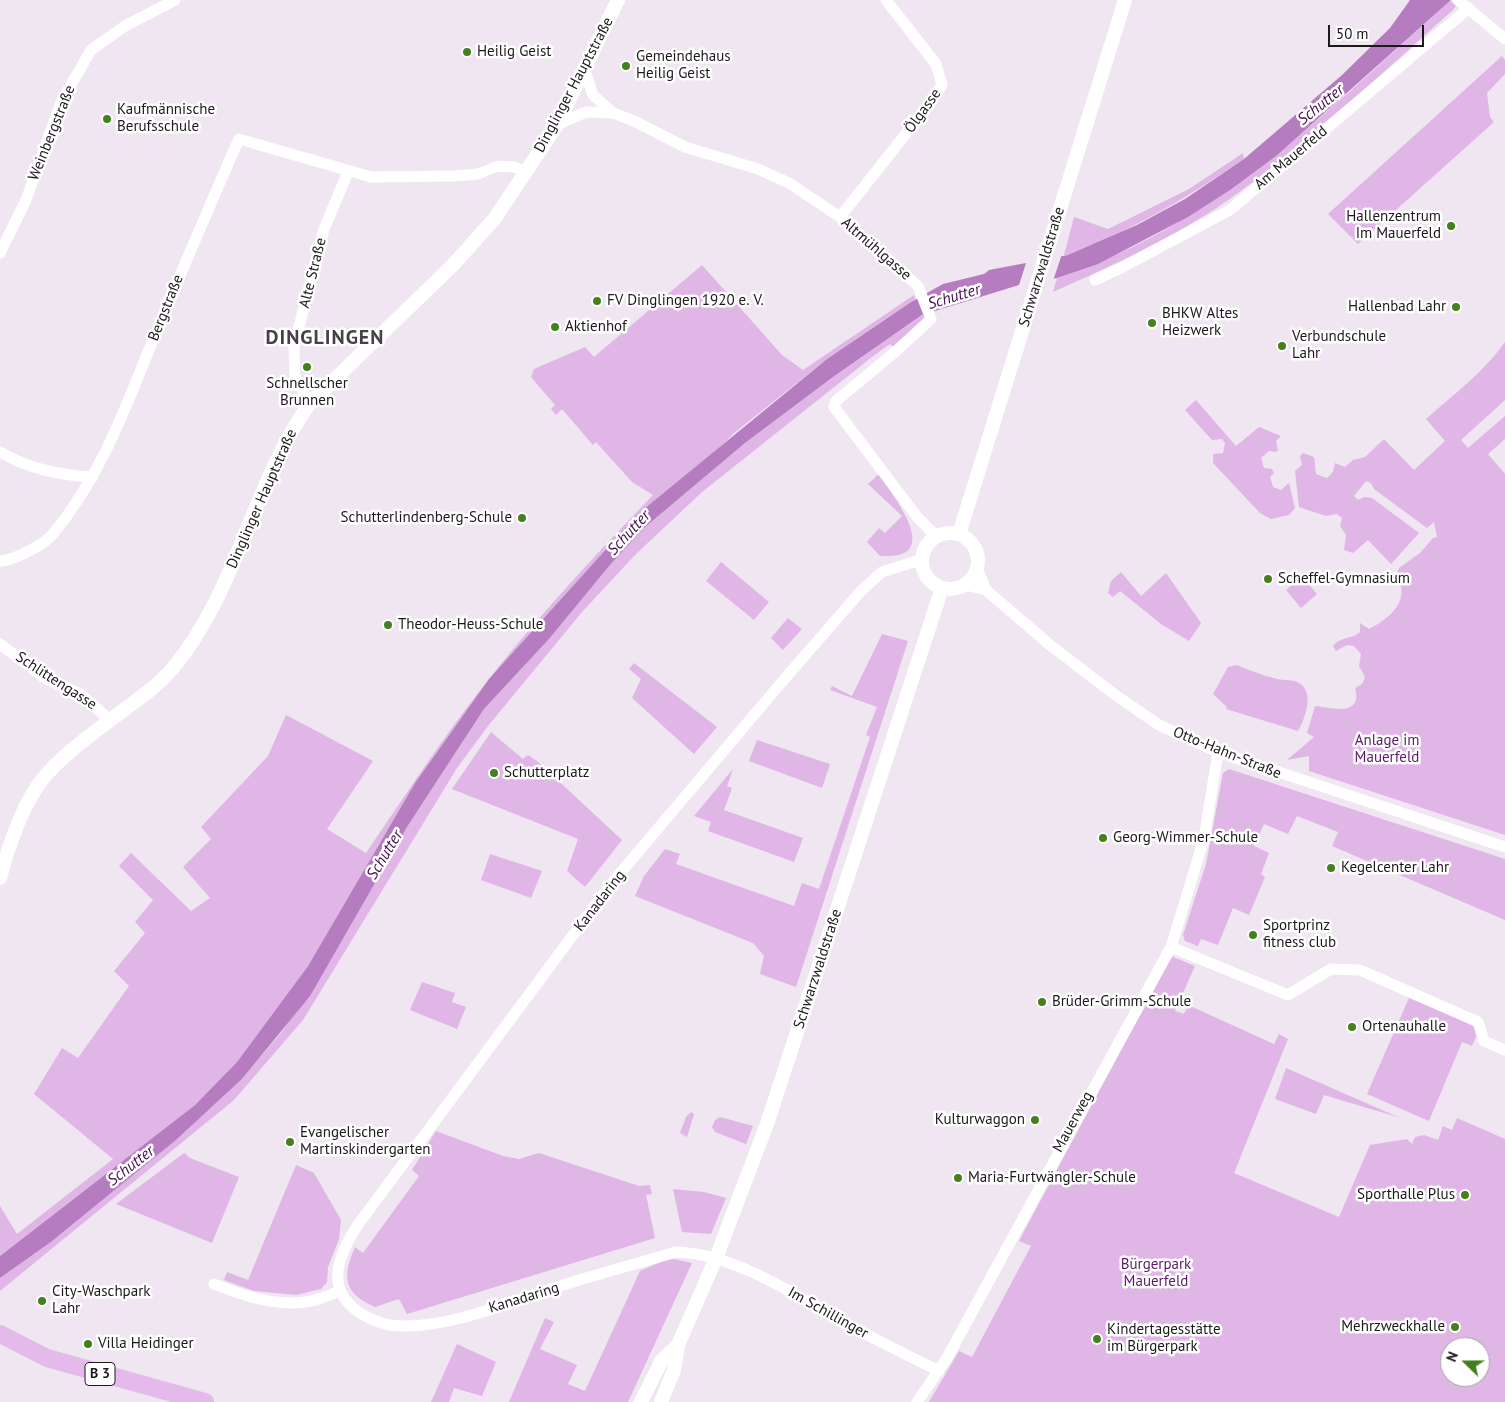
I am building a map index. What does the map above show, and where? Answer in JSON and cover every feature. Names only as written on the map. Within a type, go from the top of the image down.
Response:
[{"type":"main road","name":"B 3","points":[[0,1334],[47,1358],[205,1402]]},
{"type":"street","name":"Weinbergstraße","points":[[0,253],[26,200],[61,102],[91,50],[124,26],[175,0]]},
{"type":"street","name":"Dinglinger Hauptstraße","points":[[0,878],[10,839],[33,792],[70,752],[150,691],[173,668],[202,629],[234,563],[280,452],[294,426],[310,403],[472,246],[496,218],[557,124],[585,71],[618,0]]},
{"type":"street","name":"Ölgasse","points":[[840,217],[928,106],[942,85],[936,64],[886,0]]},
{"type":"street","name":"Schwarzwaldstraße","points":[[959,534],[1125,0]]},
{"type":"street","points":[[1459,0],[1505,39]]},
{"type":"street","name":"Am Mauerfeld","points":[[1095,280],[1230,210],[1468,8]]},
{"type":"street","name":"Altmühlgasse","points":[[585,71],[593,95],[613,113],[685,147],[789,182],[840,217],[918,286],[931,316],[894,353],[836,401],[834,407],[918,518],[937,537]]},
{"type":"street","name":"Altmühlgasse","points":[[557,124],[586,112],[613,113]]},
{"type":"street","name":"Bergstraße","points":[[0,561],[18,556],[52,536],[93,478],[113,440],[188,256],[239,139],[348,172]]},
{"type":"street","points":[[348,172],[371,177],[392,178],[478,174],[498,166],[514,167],[526,172]]},
{"type":"street","name":"Alte Straße","points":[[310,403],[296,376],[294,346],[324,229],[348,172]]},
{"type":"street","points":[[0,452],[18,462],[44,471],[93,478]]},
{"type":"street","points":[[944,534],[959,534],[973,544],[976,552],[977,568],[970,580],[964,585],[950,589],[942,588],[927,577],[922,559],[930,542],[937,537],[944,534]]},
{"type":"street","name":"Kanadaring","points":[[716,1258],[694,1252],[675,1252],[520,1301],[421,1325],[400,1326],[383,1323],[352,1308],[340,1292],[337,1272],[339,1261],[357,1226],[611,884],[781,682],[861,591],[882,572],[922,559]]},
{"type":"street","name":"Otto-Hahn-Straße","points":[[977,568],[986,590],[1062,655],[1114,694],[1160,725],[1218,752],[1505,847]]},
{"type":"street","name":"Otto-Hahn-Straße","points":[[964,585],[986,590]]},
{"type":"street","name":"Schwarzwaldstraße","points":[[661,1402],[674,1370],[678,1345],[716,1258],[767,1124],[942,588]]},
{"type":"street","name":"Schlittengasse","points":[[0,644],[46,679],[79,692],[110,720]]},
{"type":"street","name":"Mauerweg","points":[[917,1402],[938,1371],[1171,947],[1204,839],[1218,752]]},
{"type":"street","points":[[1171,947],[1288,995],[1331,969],[1360,970],[1478,1022],[1484,1041],[1505,1050]]},
{"type":"street","name":"Im Schillinger","points":[[716,1258],[780,1287],[884,1344],[938,1371]]},
{"type":"street","points":[[214,1284],[252,1299],[282,1303],[307,1302],[340,1292]]},
{"type":"street","name":"Schwarzwaldstraße","points":[[641,1402],[662,1360],[678,1345]]},
{"type":"green space","points":[[1450,1],[1456,5],[1454,9],[1317,131],[1260,177],[1210,212],[1166,238],[1053,292],[1057,278],[1115,255],[1169,227],[1220,196],[1314,123]]},
{"type":"green space","points":[[1502,56],[1505,60],[1505,74],[1487,93],[1490,117],[1494,122],[1358,244],[1328,214]]},
{"type":"green space","points":[[1243,153],[1244,159],[1174,204],[1087,249],[1064,255],[1074,217],[1108,229],[1189,189]]},
{"type":"green space","points":[[702,265],[782,355],[803,370],[914,295],[915,299],[827,359],[734,433],[489,679],[415,783],[308,966],[237,1062],[195,1105],[0,1256],[0,1206],[17,1234],[113,1159],[34,1094],[62,1048],[78,1058],[129,986],[114,971],[145,933],[135,922],[153,900],[119,866],[131,853],[191,911],[210,898],[183,867],[211,839],[201,827],[268,756],[286,715],[373,761],[327,829],[366,853],[442,742],[489,678],[557,598],[653,495],[632,482],[596,442],[593,445],[562,409],[556,415],[551,409],[555,405],[531,377],[534,369],[585,347],[594,357]]},
{"type":"green space","points":[[924,314],[925,321],[894,347],[890,344],[872,357],[702,492],[635,555],[582,612],[488,726],[457,768],[303,1020],[234,1100],[0,1291],[0,1278],[51,1242],[176,1140],[242,1079],[284,1029],[407,827],[484,709],[549,639],[610,565],[644,528],[745,443],[833,377]]},
{"type":"green space","name":"Anlage im Mauerfeld","points":[[1505,342],[1505,400],[1461,440],[1468,448],[1505,416],[1505,439],[1488,454],[1505,474],[1505,835],[1309,771],[1309,756],[1287,760],[1314,737],[1307,733],[1315,706],[1344,709],[1355,703],[1355,688],[1362,684],[1365,677],[1359,666],[1361,654],[1354,646],[1347,645],[1336,651],[1333,646],[1339,641],[1360,632],[1360,623],[1369,629],[1385,619],[1397,607],[1402,592],[1396,575],[1399,568],[1420,553],[1433,538],[1437,537],[1434,522],[1427,528],[1366,481],[1354,496],[1358,500],[1364,497],[1372,498],[1419,533],[1391,564],[1368,540],[1353,553],[1344,550],[1346,535],[1340,526],[1342,518],[1337,514],[1326,516],[1299,507],[1295,471],[1302,465],[1300,456],[1303,453],[1314,457],[1316,474],[1327,478],[1333,472],[1335,463],[1345,467],[1353,460],[1365,457],[1384,439],[1414,470],[1445,441],[1426,419],[1478,373]]},
{"type":"green space","points":[[1196,400],[1236,446],[1259,427],[1281,436],[1276,441],[1278,450],[1276,452],[1269,451],[1261,458],[1264,468],[1272,469],[1274,473],[1270,477],[1273,487],[1281,490],[1289,483],[1295,508],[1289,515],[1271,519],[1260,513],[1213,463],[1213,454],[1223,453],[1225,443],[1222,439],[1212,440],[1185,410]]},
{"type":"green space","points":[[879,474],[903,511],[912,533],[912,542],[909,549],[900,555],[880,556],[867,542],[879,528],[885,533],[902,516],[868,484]]},
{"type":"green space","points":[[721,562],[769,602],[754,620],[706,581]]},
{"type":"green space","points":[[1121,572],[1141,596],[1166,573],[1201,623],[1189,641],[1161,624],[1120,591],[1113,597],[1108,593],[1111,581]]},
{"type":"green space","points":[[1302,576],[1317,594],[1301,608],[1286,590]]},
{"type":"green space","points":[[788,618],[802,629],[783,650],[771,638]]},
{"type":"green space","points":[[882,634],[908,641],[796,987],[760,974],[764,956],[753,943],[635,896],[644,876],[665,849],[680,854],[676,864],[794,906],[802,883],[819,889],[870,737],[866,735],[877,707],[830,690],[832,686],[852,696]]},
{"type":"green space","points":[[634,663],[717,727],[694,754],[632,698],[641,679],[629,669]]},
{"type":"green space","points":[[1237,665],[1277,679],[1294,681],[1303,686],[1308,698],[1306,712],[1298,731],[1226,709],[1227,707],[1213,694],[1228,667]]},
{"type":"green space","points":[[491,732],[523,759],[528,755],[537,761],[622,840],[585,887],[567,871],[578,839],[452,789]]},
{"type":"green space","points":[[757,740],[830,764],[822,788],[749,761]]},
{"type":"green space","points":[[733,769],[727,786],[732,788],[724,810],[803,838],[794,862],[708,831],[711,822],[694,816]]},
{"type":"green space","points":[[1229,769],[1505,859],[1505,920],[1332,846],[1338,832],[1297,816],[1288,834],[1264,824],[1254,846],[1269,853],[1261,874],[1265,877],[1249,915],[1233,908],[1218,945],[1201,939],[1198,946],[1185,941],[1183,935],[1206,864],[1223,773]]},
{"type":"green space","points":[[490,854],[542,871],[531,898],[481,880]]},
{"type":"green space","name":"Bürgerpark Mauerfeld","points":[[1171,956],[1195,966],[1175,1011],[1184,1014],[1188,1005],[1274,1044],[1279,1034],[1288,1039],[1234,1173],[1339,1217],[1370,1145],[1407,1139],[1412,1144],[1415,1137],[1424,1135],[1438,1140],[1443,1126],[1452,1130],[1457,1118],[1505,1139],[1505,1402],[929,1402],[959,1351],[972,1357],[1031,1246],[1019,1241]]},
{"type":"green space","points":[[422,982],[455,993],[452,1002],[466,1007],[457,1029],[410,1010]]},
{"type":"green space","points":[[1409,998],[1475,1025],[1478,1032],[1472,1046],[1462,1042],[1429,1121],[1367,1094]]},
{"type":"green space","points":[[1286,1068],[1401,1118],[1324,1095],[1316,1114],[1275,1099]]},
{"type":"green space","points":[[691,1112],[694,1114],[687,1137],[680,1133],[686,1117]]},
{"type":"green space","points":[[720,1117],[753,1126],[746,1144],[715,1132],[712,1127],[715,1120]]},
{"type":"green space","points":[[436,1131],[503,1156],[519,1159],[539,1153],[639,1186],[650,1185],[652,1194],[646,1195],[655,1238],[407,1314],[399,1299],[375,1307],[364,1302],[351,1290],[348,1283],[348,1267],[355,1247],[363,1253],[419,1176],[412,1170]]},
{"type":"green space","points":[[184,1153],[190,1158],[239,1177],[212,1243],[116,1204]]},
{"type":"green space","points":[[296,1165],[314,1173],[341,1220],[339,1239],[328,1267],[327,1282],[321,1289],[296,1295],[254,1291],[224,1280],[227,1272],[248,1280]]},
{"type":"green space","points":[[673,1189],[704,1192],[726,1198],[711,1234],[682,1232]]},
{"type":"green space","points":[[674,1259],[692,1263],[628,1402],[509,1402],[545,1318],[554,1322],[540,1349],[577,1365],[568,1384],[585,1391],[640,1271],[663,1261]]},
{"type":"green space","points":[[457,1344],[496,1362],[482,1396],[454,1388],[449,1402],[431,1402]]},
{"type":"water","name":"Schutter","points":[[1410,0],[1451,0],[1276,156],[1230,190],[1188,217],[1098,264],[1057,278],[1019,285],[922,315],[833,377],[745,443],[644,528],[610,565],[549,639],[484,709],[407,827],[310,996],[242,1079],[176,1140],[51,1242],[0,1278],[0,1256],[195,1105],[237,1062],[308,966],[415,783],[489,679],[638,514],[827,359],[911,302],[943,284],[984,274],[989,270],[1068,255],[1137,225],[1185,199],[1244,159],[1342,75],[1390,28]]},
{"type":"pier","points":[[1062,254],[1053,281],[1018,288],[1027,260]]},
{"type":"place","name":"Heilig Geist","points":[[467,52]]},
{"type":"place","name":"Gemeindehaus Heilig Geist","points":[[626,66]]},
{"type":"place","name":"Kaufmännische Berufsschule","points":[[107,119]]},
{"type":"place","name":"Hallenzentrum Im Mauerfeld","points":[[1451,226]]},
{"type":"place","name":"FV Dinglingen 1920 e. V.","points":[[597,301]]},
{"type":"place","name":"Hallenbad Lahr","points":[[1456,307]]},
{"type":"place","name":"BHKW Altes Heizwerk","points":[[1152,323]]},
{"type":"place","name":"Aktienhof","points":[[555,327]]},
{"type":"place","name":"Verbundschule Lahr","points":[[1282,346]]},
{"type":"place","name":"Schnellscher Brunnen","points":[[307,367]]},
{"type":"place","name":"Schutterlindenberg-Schule","points":[[522,518]]},
{"type":"place","name":"Scheffel-Gymnasium","points":[[1268,579]]},
{"type":"place","name":"Theodor-Heuss-Schule","points":[[388,625]]},
{"type":"place","name":"Schutterplatz","points":[[494,773]]},
{"type":"place","name":"Georg-Wimmer-Schule","points":[[1103,838]]},
{"type":"place","name":"Kegelcenter Lahr","points":[[1331,868]]},
{"type":"place","name":"Sportprinz fitness club","points":[[1253,935]]},
{"type":"place","name":"Brüder-Grimm-Schule","points":[[1042,1002]]},
{"type":"place","name":"Ortenauhalle","points":[[1352,1027]]},
{"type":"place","name":"Kulturwaggon","points":[[1035,1120]]},
{"type":"place","name":"Evangelischer Martinskindergarten","points":[[290,1142]]},
{"type":"place","name":"Maria-Furtwängler-Schule","points":[[958,1178]]},
{"type":"place","name":"Sporthalle Plus","points":[[1465,1195]]},
{"type":"place","name":"City-Waschpark Lahr","points":[[42,1301]]},
{"type":"place","name":"Mehrzweckhalle","points":[[1455,1327]]},
{"type":"place","name":"Kindertagesstätte im Bürgerpark","points":[[1097,1339]]},
{"type":"place","name":"Villa Heidinger","points":[[88,1344]]},
{"type":"district","name":"DINGLINGEN","points":[[325,338]]}]
